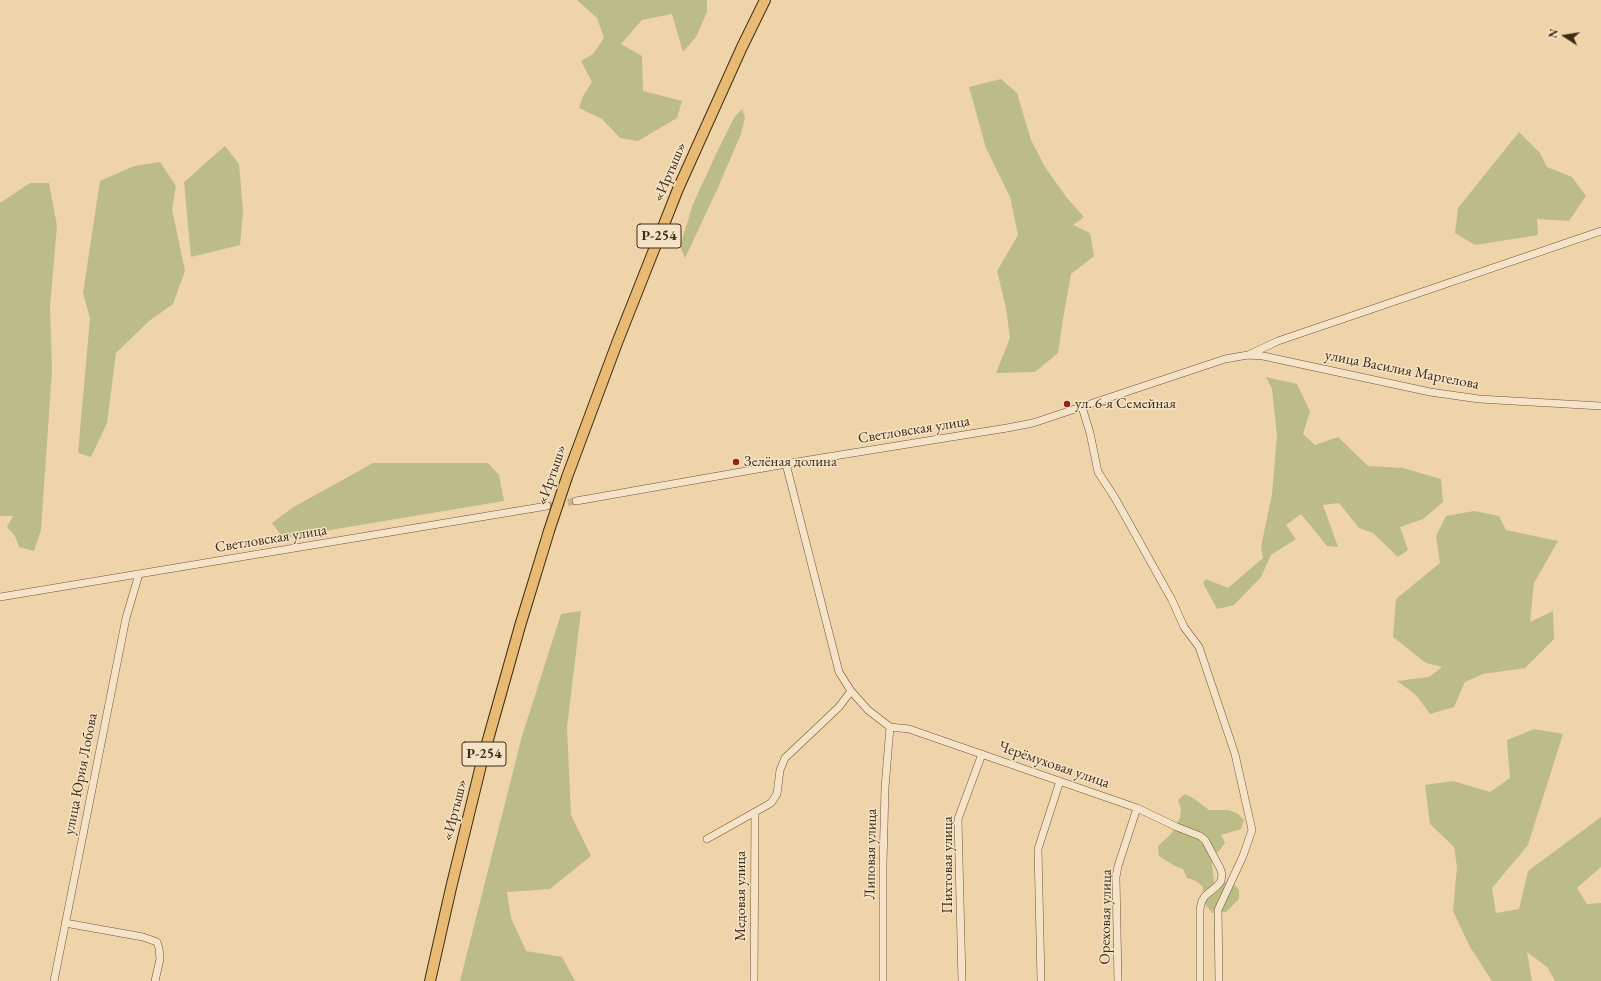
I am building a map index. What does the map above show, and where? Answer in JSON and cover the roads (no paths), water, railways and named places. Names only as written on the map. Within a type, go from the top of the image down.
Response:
[{"type":"highway","name":"«Иртыш»","points":[[430,981],[482,761],[520,626],[567,477],[616,343],[678,189],[742,47],[765,0]]},
{"type":"street","points":[[1248,355],[1278,341],[1601,231]]},
{"type":"street","name":"улица Василия Маргелова","points":[[1248,355],[1263,356],[1437,392],[1479,398],[1601,406]]},
{"type":"street","name":"Светловская улица","points":[[576,501],[1033,423],[1225,359],[1248,355]]},
{"type":"street","points":[[1082,407],[1090,432],[1098,472],[1119,504],[1172,600],[1184,627],[1199,647],[1235,754],[1252,830],[1243,856],[1222,899],[1217,917],[1219,981]]},
{"type":"street","points":[[786,464],[839,672],[850,692],[868,710],[890,727]]},
{"type":"street","name":"Светловская улица","points":[[0,597],[547,506]]},
{"type":"street","name":"улица Юрия Лобова","points":[[54,981],[126,618],[139,574]]},
{"type":"street","points":[[707,839],[770,803],[777,794],[780,770],[785,758],[839,707],[850,692]]},
{"type":"street","name":"Черёмуховая улица","points":[[890,727],[909,728],[1060,780],[1137,808],[1205,840],[1222,874],[1221,881],[1202,901],[1200,910],[1200,981]]},
{"type":"street","name":"Липовая улица","points":[[883,981],[883,864],[885,788],[890,727]]},
{"type":"street","name":"Пихтовая улица","points":[[962,981],[958,819],[982,754]]},
{"type":"street","points":[[1041,981],[1038,849],[1060,780]]},
{"type":"street","name":"Ореховая улица","points":[[1118,981],[1116,877],[1118,866],[1137,808]]},
{"type":"street","name":"Медовая улица","points":[[754,981],[755,812]]},
{"type":"street","points":[[65,923],[150,939],[157,942],[160,959],[155,981]]},
{"type":"tunnel","points":[[547,506],[576,501]]},
{"type":"place","name":"ул. 6-я Семейная","points":[[1067,404]]},
{"type":"place","name":"Зелёная долина","points":[[736,462]]}]
